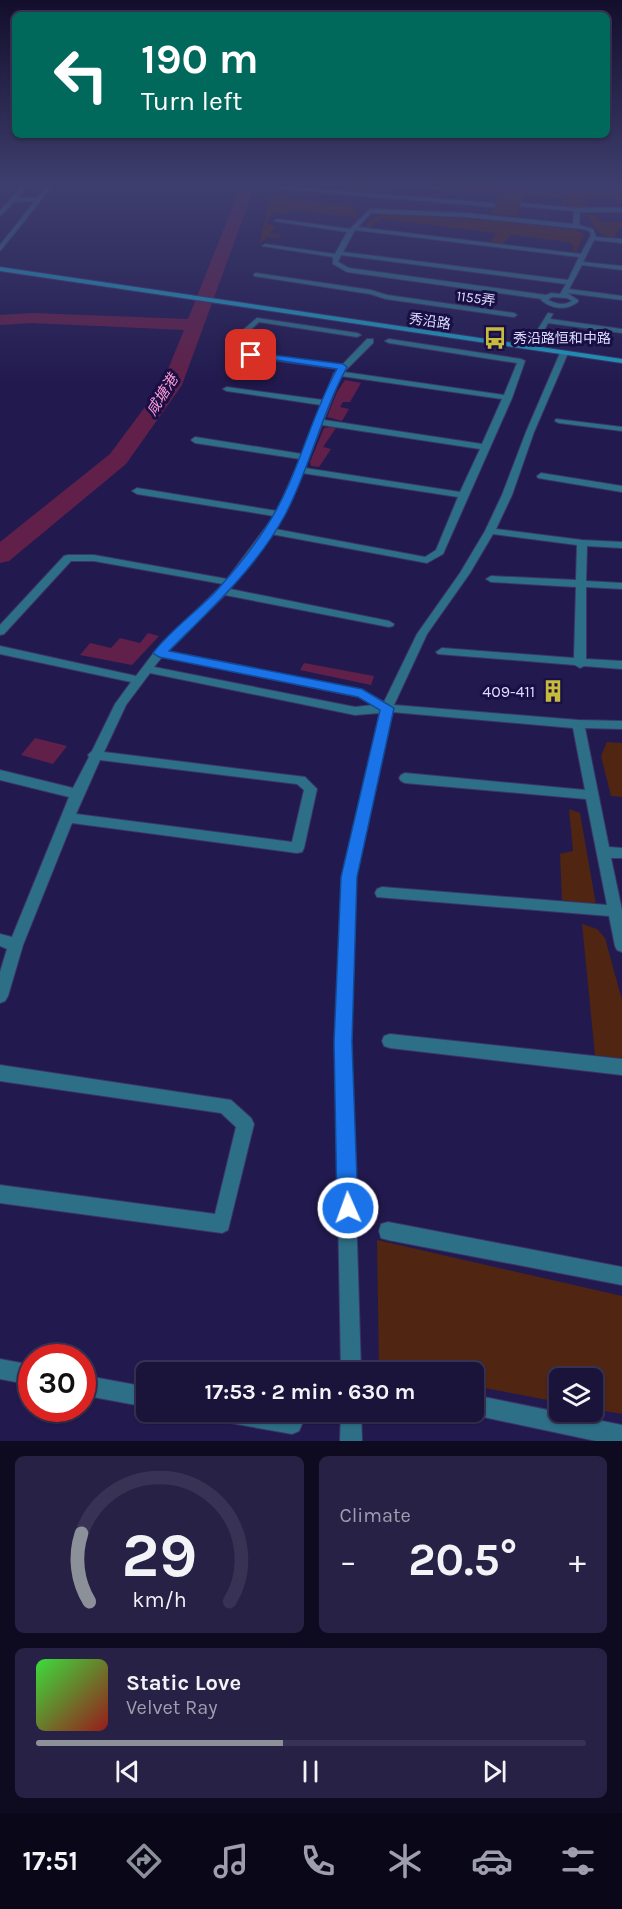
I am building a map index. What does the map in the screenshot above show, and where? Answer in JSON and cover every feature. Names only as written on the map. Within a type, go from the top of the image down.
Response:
[{"type":"main road","name":"秀沿路","points":[[0,269],[622,361]]},
{"type":"street","name":"1155弄","points":[[303,250],[569,282]]},
{"type":"street","points":[[337,254],[339,250]]},
{"type":"street","points":[[514,250],[581,259],[622,268]]},
{"type":"street","points":[[564,293],[586,250]]},
{"type":"street","name":"1155弄","points":[[337,254],[335,263],[347,270],[545,297],[564,293]]},
{"type":"street","name":"1155弄","points":[[256,275],[374,290],[386,297],[514,315]]},
{"type":"street","points":[[383,281],[389,276]]},
{"type":"street","points":[[564,293],[622,298]]},
{"type":"street","points":[[545,297],[547,303],[555,306],[576,303],[573,298],[564,293]]},
{"type":"street","points":[[531,347],[555,306]]},
{"type":"street","points":[[357,335],[257,320],[239,337],[251,355],[508,398]]},
{"type":"street","points":[[547,321],[622,330]]},
{"type":"street","points":[[269,531],[427,560],[440,552],[462,495],[487,447],[508,398],[521,361],[389,340]]},
{"type":"street","points":[[0,996],[16,945],[77,794],[94,755],[121,704],[159,653],[226,586],[269,531],[280,514],[340,370],[370,341]]},
{"type":"street","points":[[351,1362],[343,1042],[349,877],[387,708],[422,634],[465,573],[490,531],[507,495],[530,432],[564,353]]},
{"type":"street","points":[[227,389],[325,403]]},
{"type":"street","points":[[559,421],[622,429]]},
{"type":"street","points":[[319,422],[487,447]]},
{"type":"street","points":[[195,440],[305,457]]},
{"type":"street","points":[[299,470],[462,495]]},
{"type":"street","points":[[541,476],[622,489]]},
{"type":"street","points":[[137,491],[280,514]]},
{"type":"street","points":[[490,531],[582,543],[622,544]]},
{"type":"street","points":[[580,664],[582,543]]},
{"type":"street","points":[[0,632],[68,558],[94,558],[389,624]]},
{"type":"street","points":[[491,579],[622,586]]},
{"type":"street","points":[[0,650],[355,711],[387,708],[578,724],[622,724]]},
{"type":"street","points":[[442,652],[580,664],[622,665]]},
{"type":"street","points":[[159,653],[362,694],[387,708]]},
{"type":"street","points":[[578,724],[622,946]]},
{"type":"street","points":[[68,818],[297,848],[311,789],[300,780],[94,755]]},
{"type":"street","points":[[0,775],[77,794]]},
{"type":"street","points":[[405,778],[592,795]]},
{"type":"street","points":[[603,852],[622,853]]},
{"type":"street","points":[[382,893],[614,911]]},
{"type":"street","points":[[0,940],[16,945]]},
{"type":"street","points":[[390,1041],[622,1067]]},
{"type":"street","points":[[0,1072],[225,1106],[246,1124],[222,1224],[0,1194]]},
{"type":"street","points":[[388,1231],[622,1276]]},
{"type":"street","points":[[0,1369],[18,1372]]},
{"type":"street","points":[[96,1388],[136,1395]]},
{"type":"street","points":[[484,1407],[622,1436]]},
{"type":"street","points":[[281,1422],[292,1424]]},
{"type":"street","points":[[351,1422],[351,1441]]},
{"type":"shaded area","points":[[345,380],[361,383],[350,402],[343,402],[340,407],[349,409],[342,421],[327,417],[337,392]]},
{"type":"shaded area","points":[[324,428],[336,428],[323,447],[331,449],[319,467],[311,466],[310,462]]},
{"type":"shaded area","points":[[148,633],[159,636],[132,665],[80,655],[90,643],[111,648],[120,638],[140,643]]},
{"type":"shaded area","points":[[304,663],[374,676],[371,685],[300,670]]},
{"type":"shaded area","points":[[35,738],[67,746],[53,764],[21,755]]},
{"type":"shaded area","points":[[607,742],[622,743],[622,797],[611,796],[601,756]]},
{"type":"shaded area","points":[[569,809],[580,813],[596,905],[562,900],[560,854],[573,851]]},
{"type":"shaded area","points":[[582,924],[597,929],[605,938],[622,1000],[622,1059],[595,1055]]},
{"type":"shaded area","points":[[377,1240],[622,1296],[622,1414],[603,1411],[603,1368],[549,1368],[549,1400],[484,1388],[484,1362],[379,1362]]},
{"type":"waterway","name":"咸塘港","points":[[195,325],[223,250]]},
{"type":"waterway","points":[[0,320],[32,318],[195,325]]},
{"type":"waterway","name":"咸塘港","points":[[0,555],[118,459],[172,385],[195,325]]},
{"type":"place","name":"秀沿路恒和中路","points":[[495,338]]},
{"type":"place","name":"409-411","points":[[553,691]]},
{"type":"route","points":[[251,355],[343,367],[331,388],[280,514],[223,591],[159,653],[362,694],[387,708],[349,877],[343,1042],[348,1208]]}]
